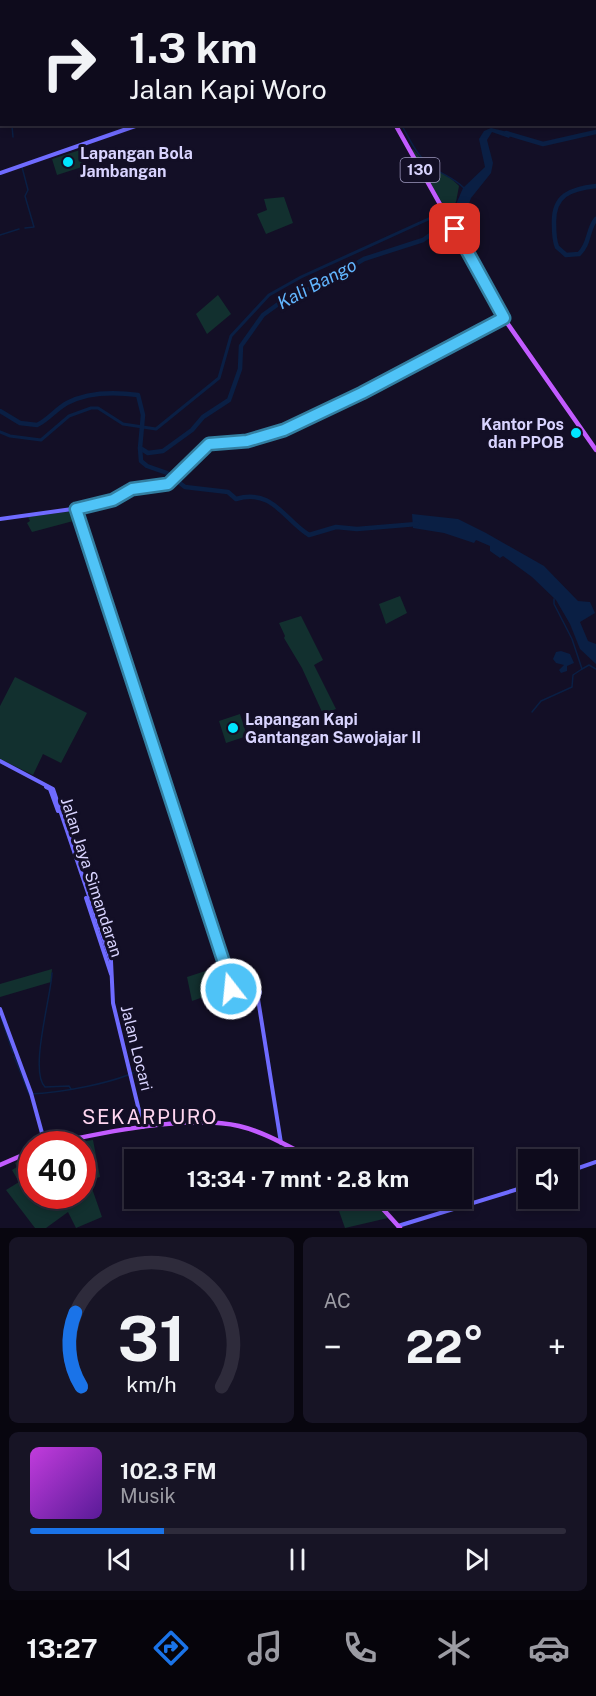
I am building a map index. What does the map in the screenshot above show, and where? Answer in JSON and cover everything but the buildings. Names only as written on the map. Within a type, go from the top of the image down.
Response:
[{"type":"main road","name":"130","points":[[396,126],[504,318]]},
{"type":"main road","points":[[504,318],[596,450]]},
{"type":"main road","points":[[96,1136],[143,1128],[186,1124],[232,1125],[292,1149]]},
{"type":"main road","points":[[0,1166],[18,1158]]},
{"type":"main road","points":[[383,1209],[399,1227]]},
{"type":"street","points":[[0,173],[135,126]]},
{"type":"street","points":[[0,519],[76,509],[113,500],[132,489],[153,488],[173,481],[209,444],[247,441],[284,430],[362,393],[504,318]]},
{"type":"street","points":[[76,509],[231,989],[254,985],[260,992],[258,999],[280,1126],[281,1144]]},
{"type":"street","name":"Jalan Jaya Simandaran","points":[[0,762],[52,789],[112,973]]},
{"type":"street","name":"Jalan Locari","points":[[112,973],[110,980],[113,1003],[143,1128]]},
{"type":"street","points":[[0,1009],[31,1094],[41,1131]]},
{"type":"street","points":[[578,1168],[596,1162]]},
{"type":"street","points":[[399,1227],[518,1189]]},
{"type":"green space","points":[[413,149],[425,162],[459,186],[456,202],[448,213],[411,150]]},
{"type":"green space","name":"Lapangan Bola Jambangan","points":[[80,150],[85,166],[57,175],[52,159]]},
{"type":"green space","points":[[284,197],[293,223],[266,234],[257,214],[267,210],[264,199]]},
{"type":"green space","points":[[218,295],[231,314],[207,334],[196,314]]},
{"type":"green space","points":[[73,511],[77,520],[32,532],[27,523],[30,521],[28,517]]},
{"type":"green space","points":[[400,596],[407,613],[386,624],[379,604]]},
{"type":"green space","points":[[301,616],[323,660],[314,665],[336,709],[323,714],[302,668],[284,638],[279,623]]},
{"type":"green space","points":[[15,677],[87,713],[61,763],[43,754],[33,775],[0,759],[0,706]]},
{"type":"green space","points":[[240,714],[247,736],[226,743],[219,721]]},
{"type":"green space","points":[[224,965],[229,988],[192,1001],[187,977]]},
{"type":"green space","points":[[52,969],[51,982],[0,997],[0,984]]},
{"type":"green space","points":[[96,1156],[100,1177],[96,1178]]},
{"type":"green space","points":[[18,1162],[18,1180],[12,1170],[17,1167],[15,1163]]},
{"type":"green space","points":[[18,1183],[18,1206],[6,1190]]},
{"type":"green space","points":[[96,1200],[102,1217],[76,1228],[68,1212],[46,1228],[35,1228],[20,1209],[96,1209]]},
{"type":"green space","points":[[379,1209],[388,1218],[345,1228],[339,1211]]},
{"type":"water","points":[[491,128],[512,133],[509,138],[492,132],[487,140],[493,163],[491,173],[471,198],[465,215],[442,235],[437,226],[454,209],[463,188],[485,167],[479,139],[484,131]]},
{"type":"water","points":[[412,514],[458,519],[544,566],[578,601],[590,602],[595,613],[580,622],[588,641],[596,644],[596,664],[580,649],[570,624],[556,600],[532,577],[503,556],[500,558],[490,551],[490,546],[476,540],[474,543],[444,533],[413,528]]},
{"type":"water","points":[[556,652],[570,654],[574,663],[567,666],[567,671],[561,673],[559,670],[564,665],[556,663],[553,659]]},
{"type":"waterway","points":[[12,126],[13,137]]},
{"type":"waterway","points":[[402,126],[424,160],[464,188]]},
{"type":"waterway","name":"Kali Bango","points":[[506,133],[543,144],[596,132]]},
{"type":"waterway","points":[[22,167],[28,190],[25,196],[34,227],[25,228]]},
{"type":"waterway","name":"Kali Bango","points":[[596,186],[571,192],[565,195],[556,206],[554,236],[557,247],[566,255],[579,254],[585,246],[596,219]]},
{"type":"waterway","name":"Kali Bango","points":[[0,432],[10,436],[41,440],[69,416],[91,408],[98,408],[123,424],[156,429],[219,378],[231,336],[269,295],[301,277],[435,216],[441,216],[443,222]]},
{"type":"waterway","name":"Kali Bango","points":[[0,411],[20,423],[37,425],[75,399],[111,393],[138,395],[143,415],[140,448],[148,453],[163,451],[192,430],[203,417],[229,400],[240,369],[241,346],[263,315],[281,302],[302,291],[319,286],[364,259],[423,240],[443,226]]},
{"type":"waterway","points":[[0,235],[19,229]]},
{"type":"waterway","points":[[140,448],[141,461],[147,466],[167,473],[185,487],[228,492],[236,499],[260,498],[277,507],[309,535],[336,527],[357,529],[417,524]]},
{"type":"waterway","points":[[532,712],[541,701],[572,687],[573,675],[582,669],[572,639],[554,604],[554,599]]},
{"type":"waterway","points":[[582,669],[589,665],[596,669]]},
{"type":"waterway","points":[[52,973],[39,1066],[45,1087],[69,1086],[71,1089]]},
{"type":"waterway","points":[[1,1017],[13,1053]]},
{"type":"waterway","points":[[14,1056],[29,1094],[88,1086],[119,1078],[143,1068]]},
{"type":"place","name":"Lapangan Bola Jambangan","points":[[68,162]]},
{"type":"place","name":"Kantor Pos dan PPOB","points":[[576,433]]},
{"type":"place","name":"Lapangan Kapi Gantangan Sawojajar II","points":[[233,728]]},
{"type":"district","name":"SEKARPURO","points":[[150,1117]]},
{"type":"route","points":[[231,989],[76,509],[113,500],[132,489],[153,488],[168,484],[213,442],[253,440],[284,430],[362,393],[504,318],[455,229]]}]
